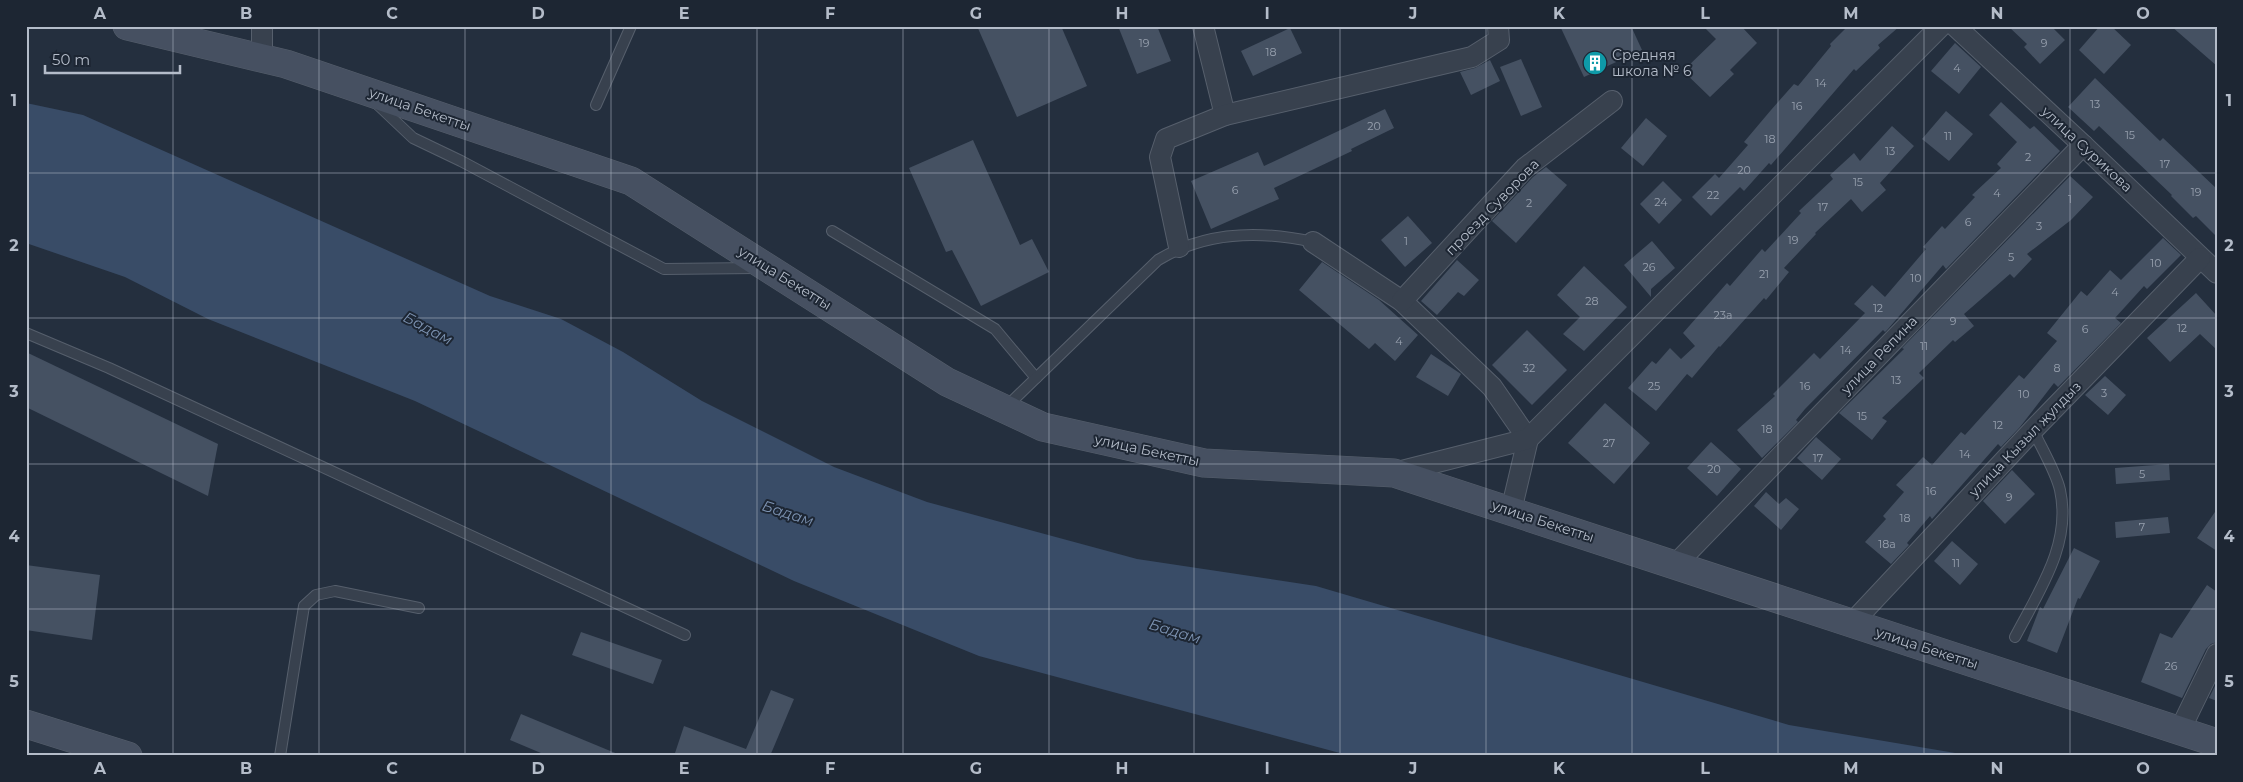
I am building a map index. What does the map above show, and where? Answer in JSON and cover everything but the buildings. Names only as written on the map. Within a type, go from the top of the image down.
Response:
[{"type":"street","name":"улица Бекетты","points":[[127,26],[286,64],[631,181],[947,382],[1043,427],[1204,463],[1394,473],[2217,743]]},
{"type":"street","points":[[262,26],[262,58]]},
{"type":"street","points":[[1202,26],[1225,115]]},
{"type":"street","points":[[1179,247],[1160,157],[1166,139],[1225,115],[1472,57],[1499,40],[1498,26]]},
{"type":"street","points":[[1394,473],[1528,439],[1941,26]]},
{"type":"street","name":"улица Сурикова","points":[[1955,26],[2217,273]]},
{"type":"street","name":"проезд Суворова","points":[[1402,301],[1526,168],[1612,101]]},
{"type":"street","name":"улица Репина","points":[[1676,564],[2083,145]]},
{"type":"street","points":[[1313,242],[1402,301],[1492,387],[1528,439],[1511,511]]},
{"type":"street","name":"улица Кызыл жулдыз","points":[[1852,623],[2033,430],[2200,258]]},
{"type":"street","points":[[2179,732],[2217,654]]},
{"type":"street","points":[[26,724],[128,756]]},
{"type":"lane","points":[[596,105],[631,26]]},
{"type":"lane","points":[[360,89],[413,138],[461,161],[664,269],[768,268]]},
{"type":"lane","points":[[832,231],[994,328],[1036,378]]},
{"type":"lane","points":[[1004,409],[1158,260],[1179,247],[1234,234],[1282,235],[1313,242]]},
{"type":"lane","points":[[26,333],[109,368],[685,635]]},
{"type":"lane","points":[[2015,637],[2053,566],[2063,529],[2060,489],[2033,430]]},
{"type":"lane","points":[[280,756],[304,606],[316,595],[335,591],[419,608]]},
{"type":"water","name":"Бадам","points":[[26,103],[83,115],[490,296],[561,319],[623,352],[702,401],[834,467],[927,502],[1137,559],[1316,586],[1789,725],[1973,756],[1351,756],[979,656],[794,581],[415,401],[208,319],[125,277],[26,243]]},
{"type":"place","name":"Средняя школа № 6","points":[[1595,63]]}]
